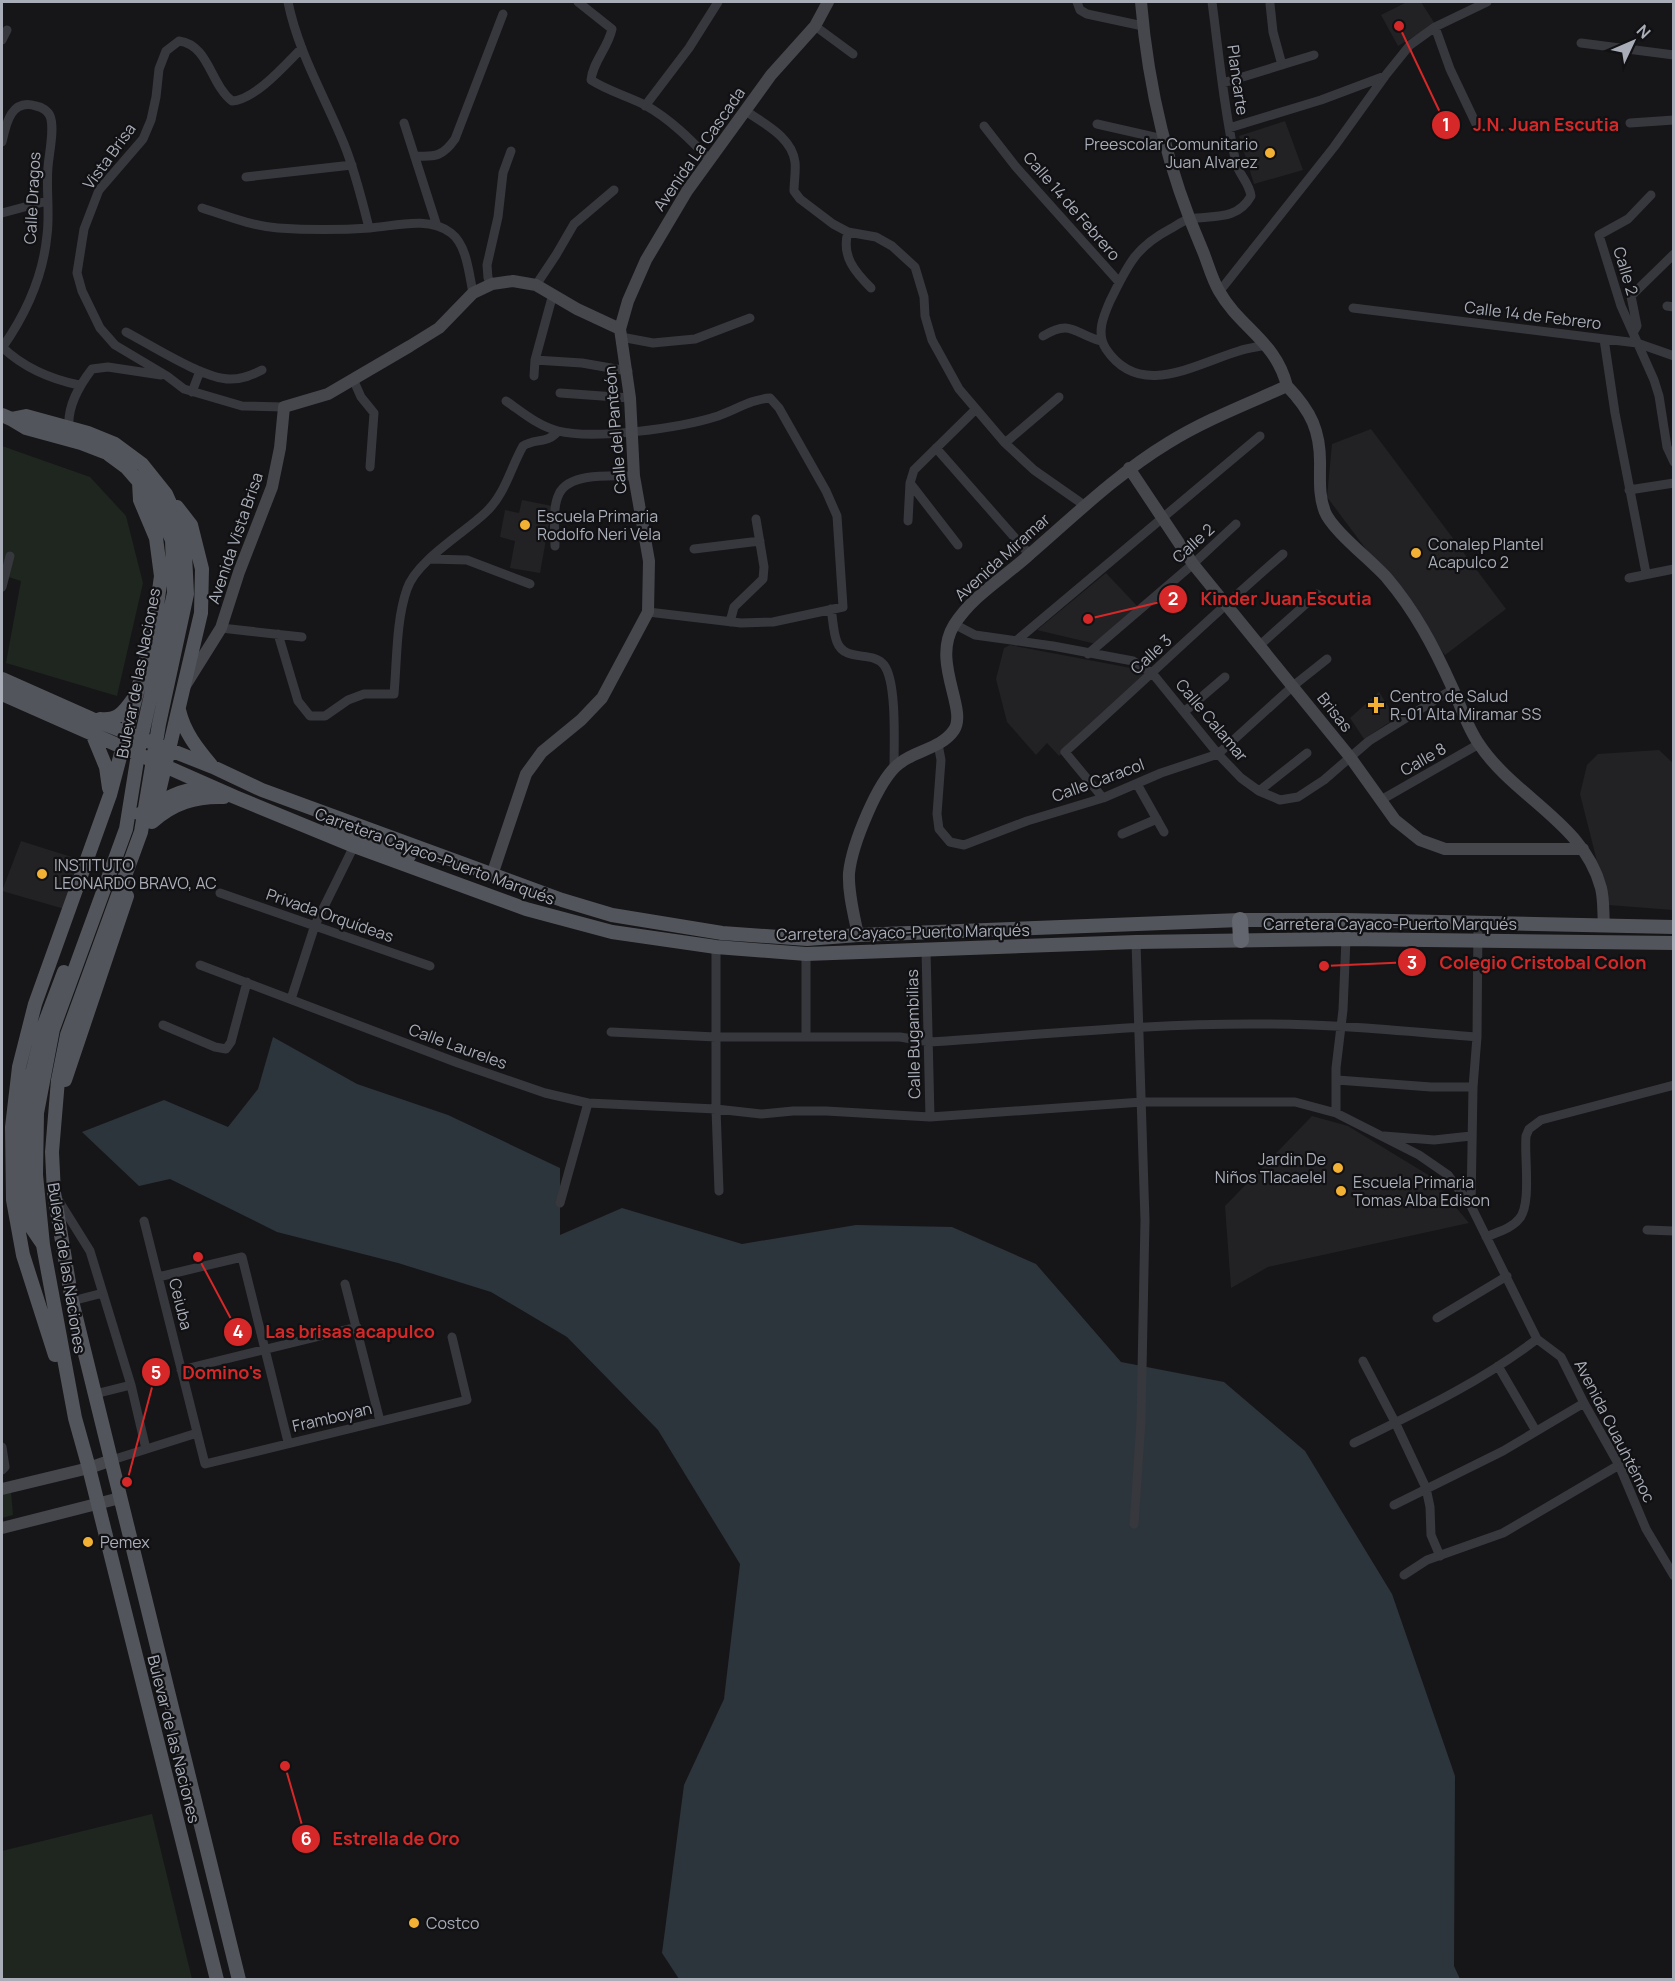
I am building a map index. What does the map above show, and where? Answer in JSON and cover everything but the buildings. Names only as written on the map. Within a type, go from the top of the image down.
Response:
[{"type":"highway","points":[[1240,920],[1241,940]]},
{"type":"main road","name":"Bulevar de las Naciones","points":[[6,417],[26,416],[115,444],[142,464],[166,494],[184,535],[180,593],[141,832],[67,1035],[58,1080],[52,1152],[54,1193],[72,1301],[239,1980]]},
{"type":"main road","name":"Bulevar de las Naciones","points":[[6,417],[26,428],[81,443],[107,453],[126,467],[152,497],[172,540],[180,593],[139,748],[126,829],[53,1029],[37,1113],[36,1175],[43,1245],[75,1418],[217,1980]]},
{"type":"main road","points":[[75,1418],[23,1255],[13,1200],[12,1127],[19,1067],[35,1004],[110,795],[154,628],[162,576],[156,538],[140,500],[140,482]]},
{"type":"main road","points":[[57,1102],[96,994],[152,822],[201,613],[202,569],[191,525],[166,494]]},
{"type":"main road","points":[[2,679],[92,726],[106,766],[110,795]]},
{"type":"main road","points":[[2,694],[92,726],[117,717],[127,708],[138,691]]},
{"type":"main road","points":[[179,699],[182,724],[213,767]]},
{"type":"main road","name":"Carretera Cayaco-Puerto Marqués","points":[[92,726],[127,732],[262,790],[562,900],[612,915],[722,933],[807,939],[1240,920],[1674,927]]},
{"type":"main road","name":"Carretera Cayaco-Puerto Marqués","points":[[92,726],[124,747],[235,797],[356,841],[526,909],[612,932],[716,947],[806,954],[1241,940],[1674,943]]},
{"type":"main road","points":[[43,1245],[30,1224],[22,1160],[25,1102],[41,1034],[111,849],[130,821],[173,795],[194,787],[220,788],[242,793],[356,841],[515,896],[562,900]]},
{"type":"main road","points":[[152,822],[165,810],[187,800],[211,796],[235,797]]},
{"type":"street","points":[[288,2],[302,48],[352,165],[369,228]]},
{"type":"street","points":[[578,2],[612,29],[609,42],[592,69],[591,80],[604,89],[645,106],[680,130],[709,159]]},
{"type":"street","points":[[645,106],[689,48],[718,2]]},
{"type":"street","name":"Avenida La Cascada","points":[[620,333],[628,301],[646,260],[687,191],[771,75],[814,26],[828,2]]},
{"type":"street","points":[[1077,2],[1080,10],[1087,14],[1143,26]]},
{"type":"street","points":[[1141,2],[1143,26],[1163,140],[1189,219],[1219,292],[1230,309],[1275,355],[1283,370],[1287,386],[1311,416],[1317,433],[1321,464],[1320,492],[1325,513],[1405,600],[1428,634],[1467,723],[1479,744],[1499,770],[1566,828],[1583,849],[1594,869],[1601,890],[1604,925]]},
{"type":"street","name":"Plancarte","points":[[1189,219],[1215,218],[1235,211],[1246,206],[1251,196],[1249,185],[1237,167],[1229,128],[1212,2]]},
{"type":"street","points":[[1219,292],[1334,147],[1410,45],[1435,27],[1472,7],[1487,2]]},
{"type":"street","points":[[1270,4],[1273,32],[1282,65]]},
{"type":"street","points":[[416,156],[434,157],[447,151],[455,139],[503,14]]},
{"type":"street","points":[[814,26],[853,54]]},
{"type":"street","points":[[1435,27],[1450,69],[1478,128]]},
{"type":"street","points":[[2,40],[7,30]]},
{"type":"street","name":"Vista Brisa","points":[[284,407],[242,406],[192,392],[115,345],[100,328],[82,291],[77,273],[84,229],[99,190],[143,139],[153,108],[159,69],[166,51],[179,41],[191,43],[200,52],[221,89],[232,101],[242,99],[271,79],[302,48]]},
{"type":"street","points":[[1581,43],[1674,55]]},
{"type":"street","points":[[1223,82],[1314,55]]},
{"type":"street","points":[[1229,128],[1322,100],[1385,76]]},
{"type":"street","name":"Calle Dragos","points":[[2,142],[12,111],[22,105],[36,105],[47,111],[51,118],[47,201],[48,234],[39,280],[21,318],[2,348]]},
{"type":"street","points":[[746,111],[777,133],[789,146],[795,161],[794,191],[800,199],[848,232],[876,237],[892,246],[915,267],[924,297],[925,316],[932,340],[959,389],[1005,443],[1034,470],[1084,505]]},
{"type":"street","points":[[1630,123],[1674,120]]},
{"type":"street","points":[[404,123],[436,226]]},
{"type":"street","points":[[1097,124],[1163,140]]},
{"type":"street","name":"Calle 14 de Febrero","points":[[984,126],[1016,167],[1119,282],[1103,316],[1101,340]]},
{"type":"street","points":[[492,284],[488,278],[487,265],[498,217],[503,173],[511,151]]},
{"type":"street","points":[[246,177],[352,165]]},
{"type":"street","points":[[536,285],[574,224],[614,190]]},
{"type":"street","name":"Calle 2","points":[[1651,195],[1628,219],[1599,235],[1621,306],[1659,396],[1667,447],[1674,462]]},
{"type":"street","points":[[2,213],[47,201]]},
{"type":"street","points":[[202,208],[253,224],[276,228],[369,228],[415,223],[436,226],[452,234],[464,254],[473,292]]},
{"type":"street","points":[[1119,282],[1133,256],[1154,237],[1189,219]]},
{"type":"street","points":[[848,232],[844,243],[847,259],[871,288]]},
{"type":"street","points":[[1633,333],[1637,326],[1631,296],[1674,254]]},
{"type":"street","points":[[284,407],[328,394],[410,346],[439,328],[473,292],[492,284],[513,281],[536,285],[620,333],[653,343],[695,339],[750,318]]},
{"type":"street","points":[[534,376],[535,360],[552,294]]},
{"type":"street","name":"Calle 14 de Febrero","points":[[1353,308],[1637,343],[1674,356]]},
{"type":"street","points":[[1043,336],[1058,327],[1070,327],[1085,336],[1101,340],[1112,358],[1122,367],[1138,374],[1154,375],[1180,372],[1240,351],[1266,345]]},
{"type":"street","points":[[126,332],[201,371],[228,379],[244,378],[262,370]]},
{"type":"street","name":"Calle del Panteón","points":[[492,875],[526,774],[542,752],[581,720],[602,698],[648,612],[649,561],[634,476],[628,371],[620,333]]},
{"type":"street","points":[[1604,339],[1629,490],[1646,573]]},
{"type":"street","points":[[2,348],[18,362],[53,379],[79,385]]},
{"type":"street","points":[[535,360],[582,363],[628,371]]},
{"type":"street","points":[[69,428],[68,421],[79,385],[92,369],[108,367],[167,376]]},
{"type":"street","points":[[192,392],[201,371]]},
{"type":"street","points":[[352,379],[361,397],[374,413],[370,467]]},
{"type":"street","name":"Avenida Miramar","points":[[858,935],[849,873],[877,794],[894,767],[909,756],[938,744],[954,730],[957,716],[948,680],[945,647],[954,624],[988,588],[1030,555],[1084,505],[1129,468],[1169,442],[1287,386]]},
{"type":"street","points":[[560,393],[630,398]]},
{"type":"street","points":[[1005,443],[1059,397]]},
{"type":"street","points":[[506,401],[543,426],[573,434],[600,434],[688,423],[717,416],[760,399],[770,398],[779,408],[826,491],[837,516],[843,607],[773,622],[730,622],[648,612]]},
{"type":"street","name":"Avenida Vista Brisa","points":[[179,699],[221,628],[238,572],[272,487],[280,448],[284,407]]},
{"type":"street","points":[[908,520],[910,483],[914,470],[976,409]]},
{"type":"street","points":[[278,634],[298,701],[310,716],[325,716],[348,700],[364,694],[394,694],[407,587],[430,559],[486,513],[501,495],[515,458],[523,446],[530,441],[546,441],[554,437],[558,431]]},
{"type":"street","points":[[1016,641],[1260,436]]},
{"type":"street","points":[[936,448],[1030,555]]},
{"type":"street","name":"Brisas","points":[[1129,468],[1193,564],[1350,756],[1395,820],[1420,840],[1445,849],[1583,849]]},
{"type":"street","points":[[555,546],[555,515],[559,494],[568,484],[579,479],[597,476],[634,476]]},
{"type":"street","points":[[910,483],[958,545]]},
{"type":"street","points":[[1629,490],[1674,483]]},
{"type":"street","points":[[730,622],[734,607],[763,579],[764,567],[756,519]]},
{"type":"street","name":"Calle 2","points":[[1088,654],[1236,524]]},
{"type":"street","points":[[694,549],[760,541]]},
{"type":"street","name":"Calle 3","points":[[1103,798],[1065,752],[1153,674],[1226,603],[1283,554]]},
{"type":"street","points":[[2,587],[10,556]]},
{"type":"street","points":[[430,559],[467,560],[530,584]]},
{"type":"street","points":[[1629,578],[1674,569]]},
{"type":"street","points":[[1260,645],[1317,594]]},
{"type":"street","points":[[831,609],[836,641],[841,649],[849,655],[883,663],[888,673],[892,699],[894,767]]},
{"type":"street","name":"Calle Calamar","points":[[954,624],[975,635],[1053,646],[1133,661],[1153,674],[1218,754],[1241,778],[1259,792],[1280,800],[1298,797],[1324,780],[1369,741],[1453,689]]},
{"type":"street","points":[[221,628],[302,637]]},
{"type":"street","name":"Calle Caracol","points":[[938,744],[941,760],[937,814],[939,829],[950,842],[964,845],[1027,820],[1103,798],[1161,773],[1218,754],[1293,686],[1327,659]]},
{"type":"street","points":[[1184,712],[1225,677]]},
{"type":"street","name":"Calle 8","points":[[1382,800],[1479,744]]},
{"type":"street","points":[[1259,792],[1307,753]]},
{"type":"street","points":[[1137,784],[1164,832]]},
{"type":"street","points":[[1122,834],[1157,819]]},
{"type":"street","points":[[291,999],[315,925],[356,841]]},
{"type":"street","name":"Privada Orquídeas","points":[[220,893],[430,966]]},
{"type":"street","name":"Avenida Cuauhtémoc","points":[[1478,923],[1477,1037],[1471,1136],[1471,1206],[1537,1339],[1561,1357],[1619,1465],[1646,1529],[1674,1576]]},
{"type":"street","points":[[1336,1113],[1336,1068],[1343,1010],[1346,939]]},
{"type":"street","points":[[1134,1524],[1141,1421],[1145,1220],[1136,942]]},
{"type":"street","points":[[716,947],[716,1109],[719,1191]]},
{"type":"street","name":"Calle Bugambilias","points":[[926,950],[930,1117]]},
{"type":"street","points":[[806,954],[806,1037]]},
{"type":"street","name":"Calle Laureles","points":[[200,965],[458,1063],[545,1093],[588,1103],[716,1109],[761,1114],[826,1111],[930,1117],[1142,1102],[1295,1102],[1336,1113],[1419,1155],[1448,1175],[1471,1206]]},
{"type":"street","points":[[163,1025],[215,1047],[226,1049],[231,1042],[247,982]]},
{"type":"street","points":[[611,1032],[716,1037],[900,1037],[930,1042],[1140,1028],[1261,1024],[1340,1026],[1477,1037]]},
{"type":"street","points":[[1337,1080],[1431,1088],[1473,1087]]},
{"type":"street","points":[[1486,1236],[1511,1227],[1521,1218],[1526,1200],[1525,1149],[1529,1129],[1541,1120],[1674,1085]]},
{"type":"street","points":[[560,1203],[588,1103]]},
{"type":"street","points":[[1379,1135],[1434,1140],[1471,1136]]},
{"type":"street","points":[[54,1193],[90,1251],[131,1385],[146,1449]]},
{"type":"street","name":"Ceiuba","points":[[144,1221],[205,1464]]},
{"type":"street","points":[[1647,1230],[1674,1231]]},
{"type":"street","points":[[158,1277],[242,1257],[288,1443]]},
{"type":"street","points":[[1437,1318],[1507,1276]]},
{"type":"street","points":[[345,1284],[380,1421]]},
{"type":"street","points":[[72,1301],[103,1293]]},
{"type":"street","points":[[181,1370],[357,1327]]},
{"type":"street","name":"Framboyan","points":[[205,1464],[467,1400],[452,1337]]},
{"type":"street","points":[[1354,1443],[1435,1403],[1498,1366],[1537,1339]]},
{"type":"street","points":[[1363,1361],[1426,1488],[1430,1507],[1431,1536],[1440,1556]]},
{"type":"street","points":[[1498,1366],[1536,1431]]},
{"type":"street","points":[[95,1394],[131,1385]]},
{"type":"street","points":[[1394,1505],[1503,1450],[1584,1403]]},
{"type":"street","points":[[2,1489],[89,1468],[197,1433]]},
{"type":"street","points":[[2,1447],[6,1463],[2,1470]]},
{"type":"street","points":[[1404,1575],[1427,1560],[1503,1533],[1619,1465]]},
{"type":"street","points":[[2,1527],[120,1498]]},
{"type":"shaded area","points":[[1407,2],[1421,2],[1435,24],[1398,46],[1381,15]]},
{"type":"shaded area","name":"Preescolar Comunitario Juan Alvarez","points":[[1285,121],[1303,170],[1254,184],[1239,136]]},
{"type":"shaded area","name":"Conalep Plantel Acapulco 2","points":[[1371,429],[1506,609],[1445,655],[1327,497],[1332,444]]},
{"type":"shaded area","points":[[2,446],[90,477],[126,516],[143,583],[117,696],[6,663],[21,581],[2,575]]},
{"type":"shaded area","name":"Escuela Primaria Rodolfo Neri Vela","points":[[522,500],[552,506],[540,573],[510,568],[515,541],[500,537],[505,510],[519,513]]},
{"type":"shaded area","points":[[1106,573],[1139,608],[1096,644],[1037,630]]},
{"type":"shaded area","points":[[1010,645],[1131,668],[1145,675],[1059,756],[1047,743],[1036,755],[1007,722],[996,679],[1004,648]]},
{"type":"shaded area","name":"Centro de Salud R-01 Alta Miramar SS","points":[[1379,692],[1396,718],[1364,739],[1350,718]]},
{"type":"shaded area","points":[[1659,750],[1674,764],[1673,910],[1608,905],[1580,794],[1587,765],[1598,754]]},
{"type":"shaded area","name":"INSTITUTO LEONARDO BRAVO, AC","points":[[21,841],[81,860],[68,910],[2,891]]},
{"type":"shaded area","points":[[273,1037],[357,1084],[448,1115],[560,1168],[560,1235],[622,1208],[742,1244],[856,1225],[952,1227],[1036,1264],[1121,1362],[1224,1382],[1305,1451],[1392,1594],[1455,1776],[1454,1966],[1460,1979],[679,1979],[662,1953],[684,1785],[724,1699],[740,1564],[658,1430],[567,1337],[491,1292],[398,1263],[277,1232],[170,1179],[139,1186],[82,1132],[164,1100],[228,1127],[258,1089]]},
{"type":"shaded area","name":"Escuela Primaria Tomas Alba Edison","points":[[1312,1116],[1348,1126],[1430,1176],[1469,1223],[1268,1267],[1231,1288],[1225,1206]]},
{"type":"shaded area","points":[[11,1491],[13,1515],[2,1518],[2,1494]]},
{"type":"shaded area","points":[[152,1814],[192,1979],[2,1979],[2,1851]]},
{"type":"place","name":"J.N. Juan Escutia","points":[[1399,26]]},
{"type":"place","name":"Preescolar Comunitario Juan Alvarez","points":[[1270,153]]},
{"type":"place","name":"Escuela Primaria Rodolfo Neri Vela","points":[[525,525]]},
{"type":"place","name":"Conalep Plantel Acapulco 2","points":[[1416,553]]},
{"type":"place","name":"Kinder Juan Escutia","points":[[1088,619]]},
{"type":"place","name":"Centro de Salud R-01 Alta Miramar SS","points":[[1376,705]]},
{"type":"place","name":"INSTITUTO LEONARDO BRAVO, AC","points":[[42,874]]},
{"type":"place","name":"Colegio Cristobal Colon","points":[[1324,966]]},
{"type":"place","name":"Jardin De Niños Tlacaelel","points":[[1338,1168]]},
{"type":"place","name":"Escuela Primaria Tomas Alba Edison","points":[[1341,1191]]},
{"type":"place","name":"Las brisas acapulco","points":[[198,1257]]},
{"type":"place","name":"Domino's","points":[[127,1482]]},
{"type":"place","name":"Pemex","points":[[88,1542]]},
{"type":"place","name":"Estrella de Oro","points":[[285,1766]]},
{"type":"place","name":"Costco","points":[[414,1923]]}]
